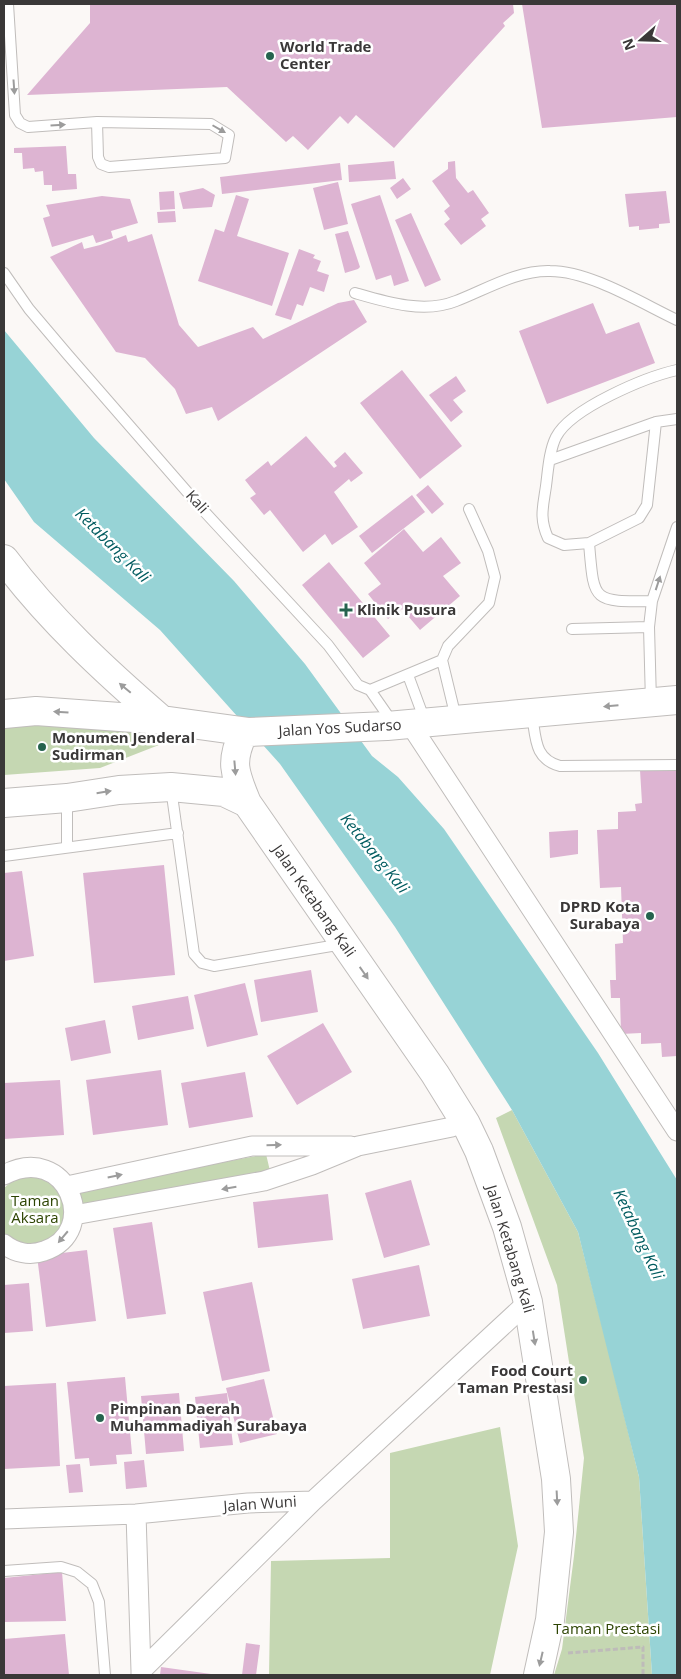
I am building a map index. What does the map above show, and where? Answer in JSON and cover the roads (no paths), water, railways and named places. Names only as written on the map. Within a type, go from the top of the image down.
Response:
[{"type":"street","points":[[4,559],[28,592],[114,679],[162,720]]},
{"type":"street","name":"Jalan Yos Sudarso","points":[[4,714],[36,710],[162,720],[247,732],[404,724],[664,701]]},
{"type":"street","points":[[404,724],[677,1131]]},
{"type":"street","name":"Jalan Ketabang Kali","points":[[247,732],[236,749],[234,762],[236,776],[247,803],[449,1098],[479,1151],[507,1227],[528,1302],[555,1470],[559,1532],[550,1620],[540,1665]]},
{"type":"street","points":[[4,803],[67,798],[119,790],[171,788],[224,792],[247,803]]},
{"type":"street","name":"Jalan Ketabang Kali","points":[[449,1098],[452,1127]]},
{"type":"street","points":[[74,1215],[264,1182],[358,1146],[452,1127],[468,1146],[479,1151]]},
{"type":"street","points":[[67,1186],[252,1146],[358,1146]]},
{"type":"street","points":[[4,1175],[17,1168],[31,1166],[45,1168],[58,1176],[67,1186],[73,1200],[74,1215],[70,1229],[62,1241],[50,1249],[37,1254],[22,1254],[4,1244]]},
{"type":"street","name":"Jalan Wuni","points":[[4,1519],[136,1514],[248,1503],[313,1501],[528,1302]]},
{"type":"street","points":[[141,1673],[313,1501]]},
{"type":"street","points":[[136,1514],[141,1673]]},
{"type":"lane","points":[[8,4],[15,115],[20,123],[28,127],[97,122],[211,124],[229,135],[226,158],[109,167],[101,164],[98,157],[97,122]]},
{"type":"lane","points":[[355,293],[390,304],[433,306],[455,302],[530,272],[550,271],[570,273],[605,286],[677,320]]},
{"type":"lane","name":"Kali","points":[[4,273],[30,309],[68,355],[196,501],[328,645],[358,685],[370,690],[404,724]]},
{"type":"lane","points":[[656,422],[647,505],[639,518],[589,543],[564,545],[548,538],[541,522],[550,460],[556,438],[569,420],[638,383],[677,370]]},
{"type":"lane","points":[[550,460],[656,422],[677,419]]},
{"type":"lane","points":[[456,719],[442,660],[448,646],[489,603],[495,577],[488,551],[469,509]]},
{"type":"lane","points":[[664,701],[649,626],[652,601],[677,527]]},
{"type":"lane","points":[[589,543],[592,579],[597,591],[606,600],[616,602],[652,601]]},
{"type":"lane","points":[[572,629],[649,626]]},
{"type":"lane","points":[[370,690],[442,660]]},
{"type":"lane","points":[[404,724],[408,675]]},
{"type":"lane","points":[[531,713],[539,753],[548,763],[560,766],[677,765]]},
{"type":"lane","points":[[171,788],[194,954],[202,963],[214,966],[344,943]]},
{"type":"lane","points":[[67,798],[67,847]]},
{"type":"lane","points":[[4,856],[178,833]]},
{"type":"lane","points":[[4,1571],[61,1567],[77,1572],[92,1584],[99,1602],[105,1675]]},
{"type":"water","name":"Ketabang Kali","points":[[4,330],[94,438],[234,581],[305,664],[372,756],[398,777],[444,829],[598,1053],[677,1180],[677,1675],[652,1675],[639,1477],[578,1232],[512,1110],[395,927],[280,764],[160,630],[34,522],[4,479]]},
{"type":"place","name":"World Trade Center","points":[[270,56]]},
{"type":"place","name":"Klinik Pusura","points":[[346,610]]},
{"type":"place","name":"Monumen Jenderal Sudirman","points":[[42,747]]},
{"type":"place","name":"DPRD Kota Surabaya","points":[[650,916]]},
{"type":"place","name":"Food Court Taman Prestasi","points":[[583,1380]]},
{"type":"place","name":"Pimpinan Daerah Muhammadiyah Surabaya","points":[[100,1418]]},
{"type":"park label","name":"Taman Aksara","points":[[35,1210]]},
{"type":"park label","name":"Taman Prestasi","points":[[607,1629]]}]
